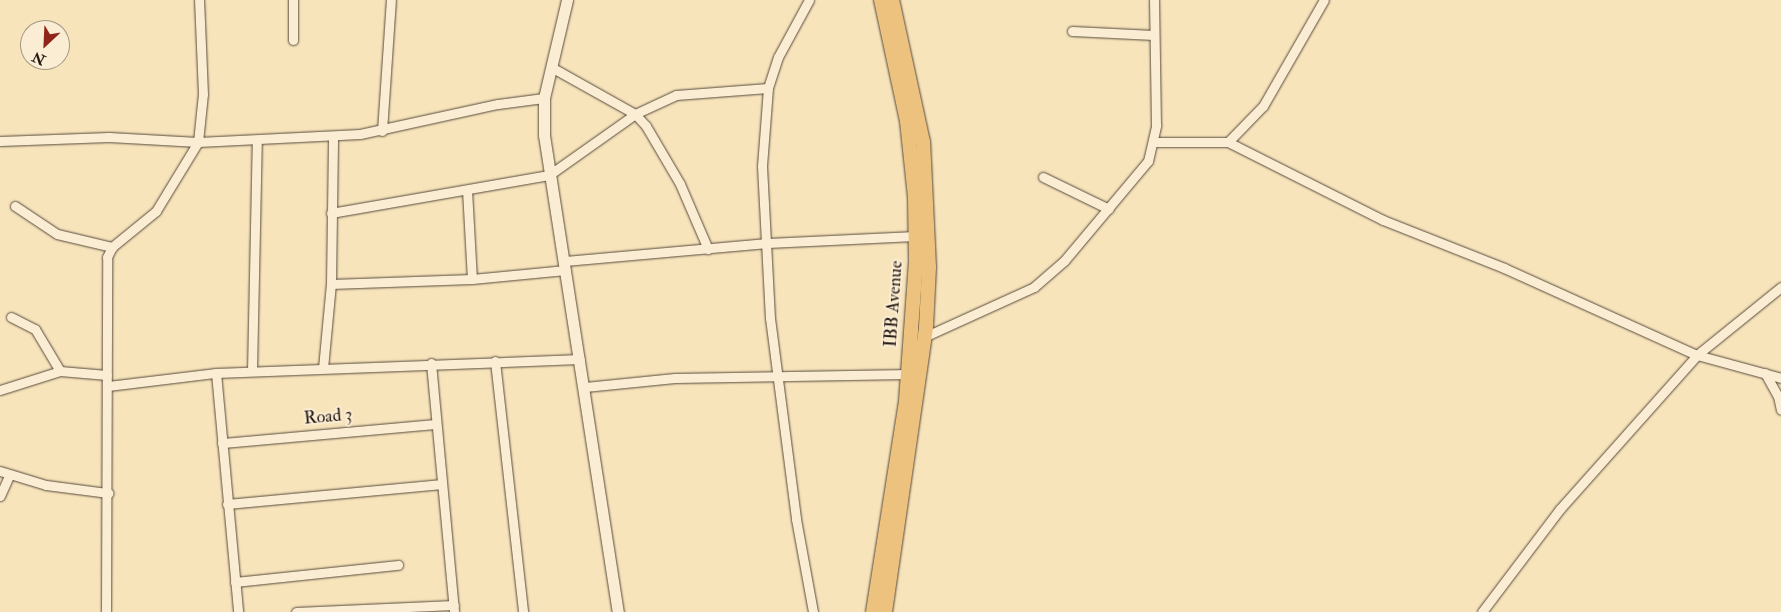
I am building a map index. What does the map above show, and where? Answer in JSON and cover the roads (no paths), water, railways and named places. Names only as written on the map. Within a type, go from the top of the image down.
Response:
[{"type":"main road","name":"IBB Avenue","points":[[873,612],[908,374],[916,236],[907,121],[880,0]]},
{"type":"main road","points":[[885,612],[924,337],[929,267],[922,142],[892,0]]},
{"type":"street","points":[[106,612],[108,386],[106,270],[112,247],[156,212],[198,142],[203,94],[199,0]]},
{"type":"street","points":[[293,0],[293,40]]},
{"type":"street","points":[[382,131],[391,0]]},
{"type":"street","points":[[567,0],[544,98],[549,175],[585,387],[618,612]]},
{"type":"street","points":[[809,0],[778,57],[768,88],[762,166],[778,374],[813,612]]},
{"type":"street","points":[[924,337],[1034,287],[1064,261],[1148,161],[1154,142],[1154,0]]},
{"type":"street","points":[[1228,142],[1263,106],[1324,0]]},
{"type":"street","points":[[1072,32],[1154,35]]},
{"type":"street","points":[[551,67],[635,114],[680,184],[708,249]]},
{"type":"street","points":[[331,212],[549,175],[635,114],[676,95],[768,88]]},
{"type":"street","points":[[0,141],[109,137],[198,142],[333,136],[382,131],[498,104],[544,98]]},
{"type":"street","points":[[323,368],[331,284],[333,136]]},
{"type":"street","points":[[252,371],[257,140]]},
{"type":"street","points":[[1154,142],[1228,142],[1383,220],[1504,268],[1696,355],[1781,378]]},
{"type":"street","points":[[1043,177],[1109,208]]},
{"type":"street","points":[[466,190],[472,279]]},
{"type":"street","points":[[15,206],[57,234],[112,247]]},
{"type":"street","points":[[331,284],[472,279],[565,265],[767,243],[916,236]]},
{"type":"street","points":[[1482,612],[1560,509],[1696,355],[1781,287]]},
{"type":"street","points":[[11,317],[35,329],[60,371]]},
{"type":"street","points":[[108,386],[216,373],[580,358]]},
{"type":"street","points":[[495,361],[523,612]]},
{"type":"street","points":[[296,612],[454,609],[431,363]]},
{"type":"street","points":[[0,390],[60,371],[107,375]]},
{"type":"street","points":[[216,373],[238,612]]},
{"type":"street","points":[[1765,373],[1778,396],[1781,410]]},
{"type":"street","points":[[585,387],[778,374],[908,374]]},
{"type":"street","name":"Road 3","points":[[222,443],[436,424]]},
{"type":"street","points":[[0,471],[9,476],[108,493]]},
{"type":"street","points":[[0,496],[9,476]]},
{"type":"street","points":[[227,504],[442,484]]},
{"type":"street","points":[[235,582],[398,565]]}]
